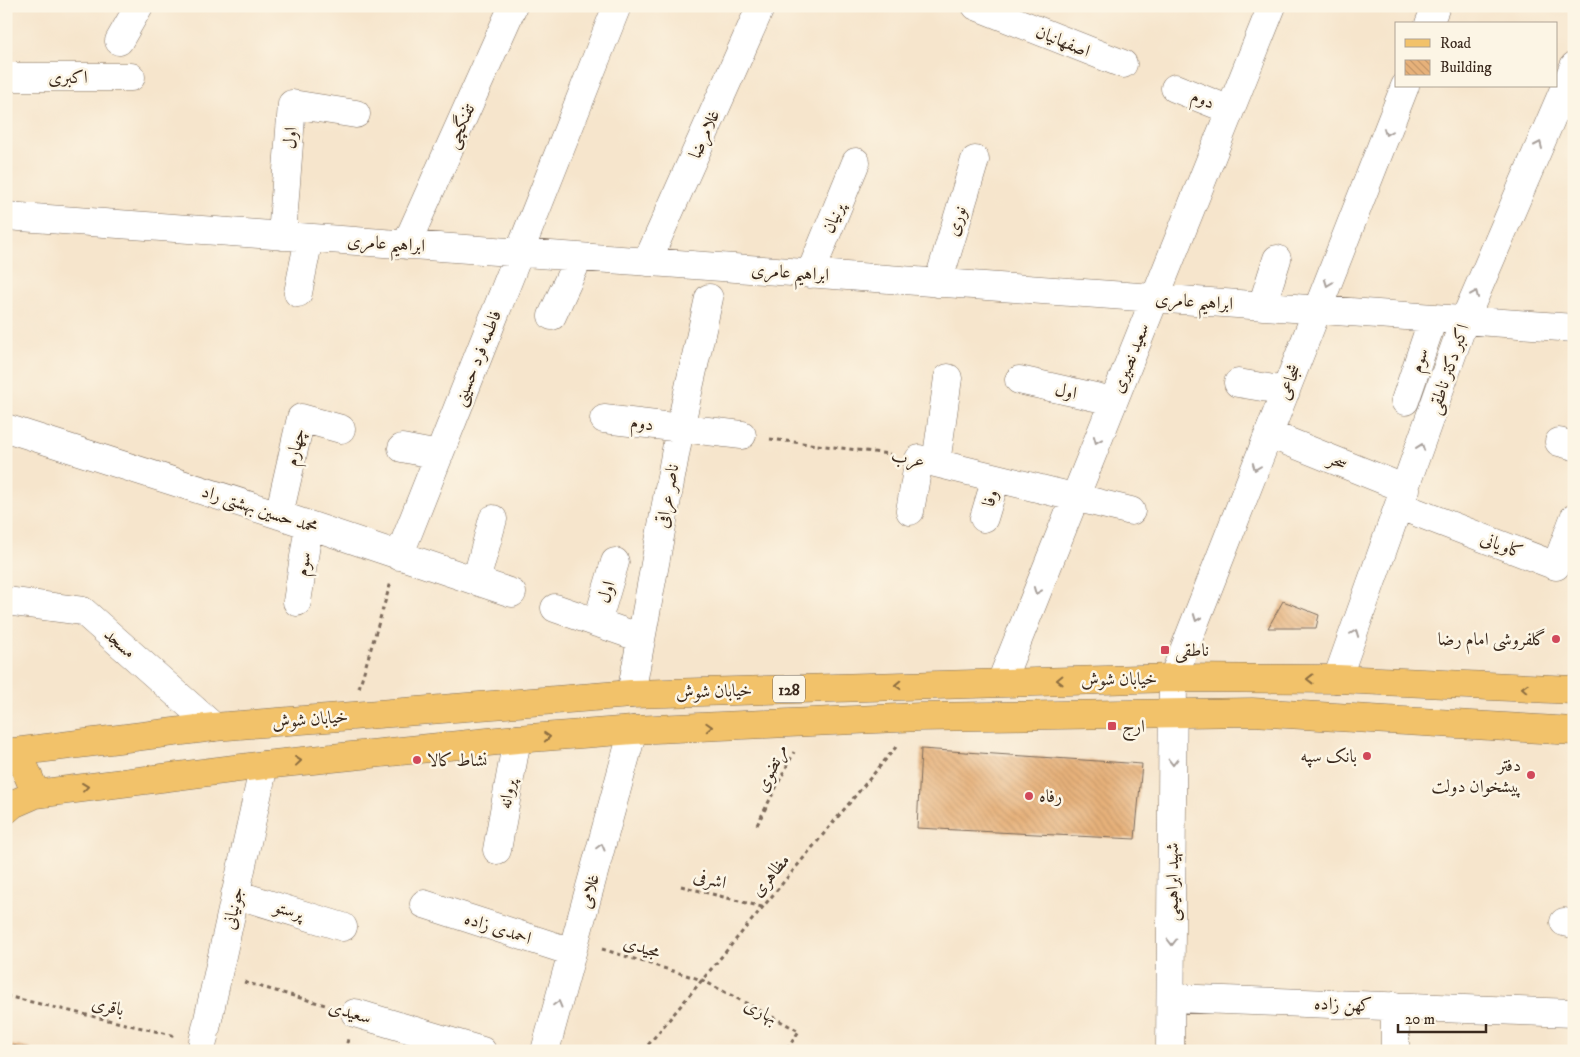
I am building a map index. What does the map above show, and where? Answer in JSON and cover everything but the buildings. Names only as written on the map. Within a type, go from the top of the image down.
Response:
[{"type":"main road","name":"خیابان شوش","points":[[10,748],[351,715],[631,694],[1173,678],[1338,679],[1574,690]]},
{"type":"main road","name":"خیابان شوش","points":[[6,810],[13,804],[36,794],[264,765],[517,739],[632,730],[920,718],[1252,712],[1574,731]]},
{"type":"main road","points":[[10,748],[36,794]]},
{"type":"street","points":[[119,41],[139,6]]},
{"type":"street","name":"تفنگچی","points":[[406,245],[513,6]]},
{"type":"street","name":"فاطمه فرد حسینی","points":[[399,556],[616,6]]},
{"type":"street","name":"غلامرضا","points":[[647,262],[761,6]]},
{"type":"street","name":"اصفهانیان","points":[[976,6],[1014,13],[1122,64]]},
{"type":"street","name":"سعید نصیری","points":[[1000,682],[1272,6]]},
{"type":"street","points":[[1430,22],[1436,6]]},
{"type":"street","name":"اکبر دکتر ناطقی","points":[[1338,679],[1464,320],[1574,66]]},
{"type":"street","name":"اکبری","points":[[6,77],[131,76]]},
{"type":"street","name":"دوم","points":[[1176,88],[1230,110]]},
{"type":"street","name":"شجاعی","points":[[1173,678],[1404,88]]},
{"type":"street","name":"اول","points":[[282,236],[292,104],[356,114]]},
{"type":"street","name":"نوری","points":[[938,283],[975,160]]},
{"type":"street","name":"پرنیان","points":[[810,274],[856,162]]},
{"type":"street","name":"ابراهیم عامری","points":[[6,216],[1574,328]]},
{"type":"street","points":[[298,293],[309,238]]},
{"type":"street","points":[[552,316],[579,257]]},
{"type":"street","points":[[1262,306],[1277,259]]},
{"type":"street","name":"ناصر عراقی","points":[[631,694],[680,428],[709,298]]},
{"type":"street","name":"سوم","points":[[1404,401],[1433,318]]},
{"type":"street","points":[[910,511],[927,461],[948,378]]},
{"type":"street","name":"اول","points":[[1019,380],[1113,401]]},
{"type":"street","points":[[1238,383],[1286,391]]},
{"type":"street","name":"چهارم","points":[[279,515],[301,418],[340,429]]},
{"type":"street","name":"دوم","points":[[604,419],[680,428]]},
{"type":"street","name":"محمد حسین بهشتی راد","points":[[6,428],[279,515],[512,594]]},
{"type":"street","points":[[680,428],[742,435]]},
{"type":"street","name":"سحر","points":[[1269,434],[1403,497]]},
{"type":"street","points":[[402,448],[439,455]]},
{"type":"street","name":"عرب","points":[[927,461],[1131,510]]},
{"type":"street","name":"وفا","points":[[984,518],[996,478]]},
{"type":"street","name":"کاویانی","points":[[1403,497],[1556,566],[1574,518]]},
{"type":"street","points":[[476,581],[493,519]]},
{"type":"street","name":"سوم","points":[[297,602],[309,525]]},
{"type":"street","name":"اول","points":[[597,623],[616,562]]},
{"type":"street","name":"مسجد","points":[[6,601],[83,611],[214,727]]},
{"type":"street","points":[[555,608],[641,638]]},
{"type":"street","name":"شهید ابراهیمی","points":[[1170,1051],[1172,998],[1173,678]]},
{"type":"street","name":"غلامی","points":[[545,1051],[632,730]]},
{"type":"street","name":"پروانه","points":[[497,850],[517,739]]},
{"type":"street","name":"جونیانی","points":[[202,1046],[264,765]]},
{"type":"street","name":"پرستو","points":[[235,894],[343,927]]},
{"type":"street","name":"احمدی زاده","points":[[424,904],[574,946]]},
{"type":"street","name":"کهن زاده","points":[[1172,998],[1574,1013]]},
{"type":"street","points":[[1395,1006],[1395,1051]]},
{"type":"street","name":"سعیدی","points":[[355,1013],[482,1051]]},
{"type":"path","name":"عرب","points":[[742,435],[927,461]]},
{"type":"path","points":[[351,715],[399,556]]},
{"type":"path","name":"مظاهری","points":[[643,1051],[920,718]]},
{"type":"path","name":"مرتضوی","points":[[758,826],[808,722]]},
{"type":"path","name":"اشرفی","points":[[680,886],[762,907]]},
{"type":"path","name":"مجیدی","points":[[574,946],[702,980]]},
{"type":"path","name":"سعیدی","points":[[218,975],[355,1013]]},
{"type":"path","name":"بهاری","points":[[702,980],[799,1032],[786,1051]]},
{"type":"path","name":"باقری","points":[[6,996],[202,1046]]},
{"type":"place","name":"گلفروشی امام رضا","points":[[1556,639]]},
{"type":"place","name":"ناطقی","points":[[1165,650]]},
{"type":"place","name":"ارج","points":[[1112,726]]},
{"type":"place","name":"بانک سپه","points":[[1367,756]]},
{"type":"place","name":"نشاط کالا","points":[[417,760]]},
{"type":"place","name":"دفتر پیشخوان دولت","points":[[1531,775]]},
{"type":"place","name":"رفاه","points":[[1029,796]]}]
